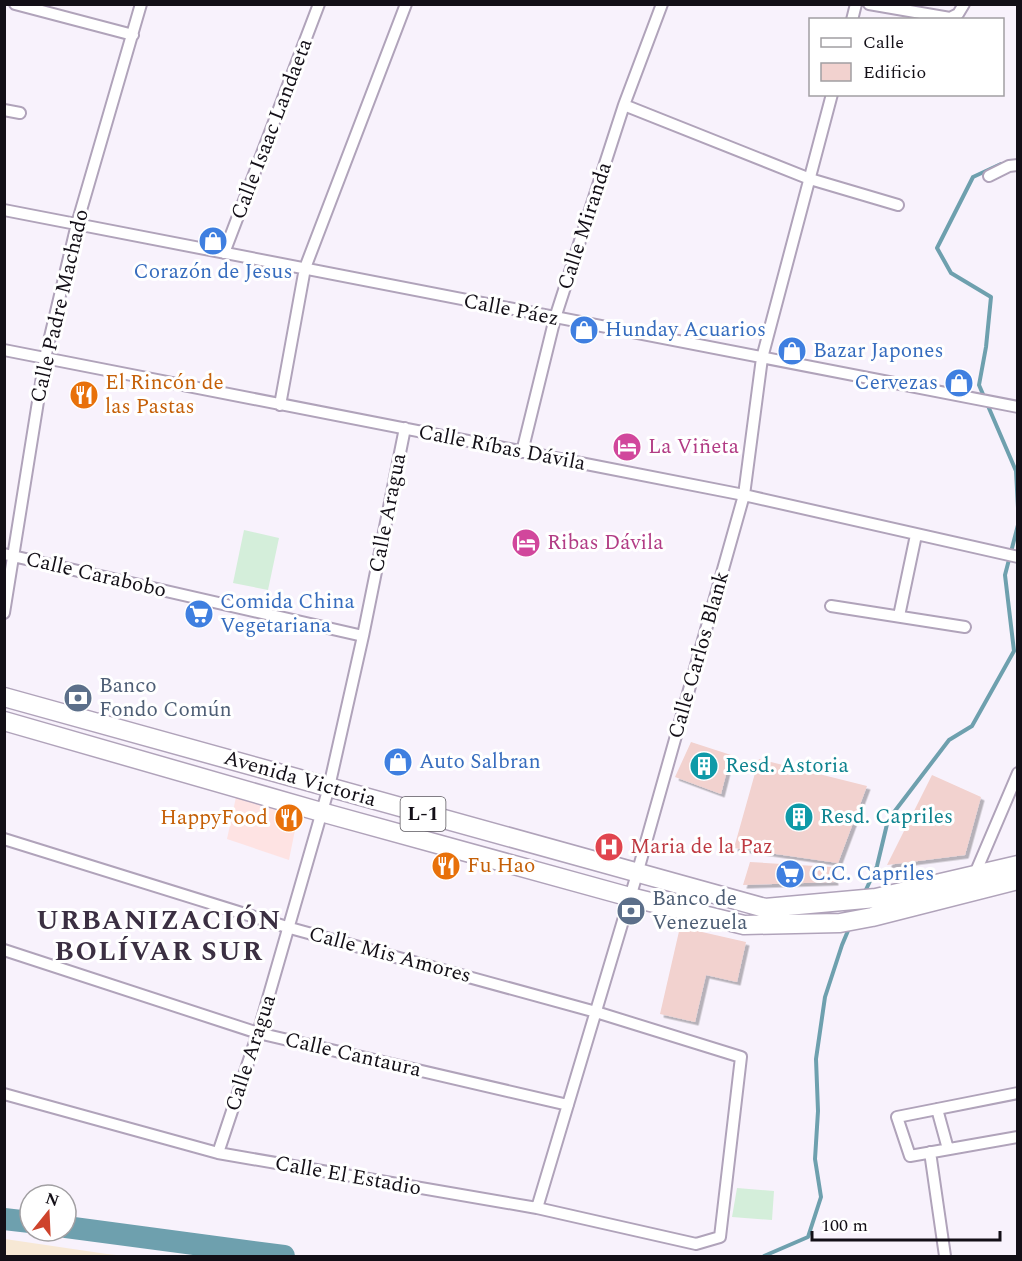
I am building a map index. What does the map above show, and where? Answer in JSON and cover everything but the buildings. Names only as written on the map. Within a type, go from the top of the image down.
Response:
[{"type":"main road","name":"Avenida Victoria","points":[[4,697],[765,908],[876,898],[1017,865]]},
{"type":"main road","name":"Avenida Victoria","points":[[4,721],[321,812],[630,897],[744,925],[840,923],[1017,880]]},
{"type":"street","points":[[15,4],[133,36]]},
{"type":"street","name":"Calle Padre Machado","points":[[4,614],[8,555],[45,358],[77,224],[141,4]]},
{"type":"street","name":"Calle Isaac Landaeta","points":[[224,253],[319,4]]},
{"type":"street","points":[[280,405],[305,268],[406,4]]},
{"type":"street","name":"Calle Miranda","points":[[522,452],[555,318],[624,105],[662,4]]},
{"type":"street","points":[[869,4],[944,18],[950,18],[963,12]]},
{"type":"street","name":"Calle Carlos Blank","points":[[537,1208],[637,874],[744,495],[762,358],[831,96]]},
{"type":"street","points":[[624,105],[810,179],[898,205]]},
{"type":"street","points":[[4,110],[20,113]]},
{"type":"street","points":[[989,176],[1009,166],[1017,165]]},
{"type":"street","name":"Calle Páez","points":[[4,210],[1013,406]]},
{"type":"street","name":"Calle Ríbas Dávila","points":[[4,350],[744,495],[1017,557]]},
{"type":"street","name":"Calle Aragua","points":[[218,1153],[290,928],[329,787],[363,636],[405,428]]},
{"type":"street","points":[[899,616],[916,535]]},
{"type":"street","name":"Calle Carabobo","points":[[8,555],[363,636]]},
{"type":"street","points":[[831,606],[964,627]]},
{"type":"street","points":[[974,876],[1017,773]]},
{"type":"street","name":"Calle Mis Amores","points":[[4,839],[290,928],[596,1012],[741,1058],[720,1237],[696,1244]]},
{"type":"street","name":"Calle Cantaura","points":[[4,950],[258,1033],[568,1105]]},
{"type":"street","points":[[1017,1093],[897,1117],[910,1156],[1017,1137]]},
{"type":"street","name":"Calle El Estadio","points":[[4,1094],[218,1153],[537,1208],[696,1244]]},
{"type":"street","points":[[937,1109],[948,1149]]},
{"type":"street","points":[[930,1152],[945,1257]]},
{"type":"shaded area","points":[[236,797],[298,815],[289,860],[227,839]]},
{"type":"shaded area","points":[[5,1239],[18,1241],[18,1243],[126,1256],[5,1256]]},
{"type":"green space","points":[[244,530],[279,538],[268,590],[233,583]]},
{"type":"green space","points":[[737,1188],[774,1191],[772,1220],[732,1217]]},
{"type":"waterway","points":[[1005,165],[1001,164],[973,177],[937,248],[951,273],[991,297],[986,347],[979,385],[1016,471],[1018,508]]},
{"type":"waterway","points":[[864,894],[877,866],[888,820],[949,740],[972,726],[1014,651],[1005,575],[1018,525]]},
{"type":"waterway","points":[[764,1256],[808,1237],[821,1197],[815,1159],[818,1111],[816,1059],[825,997],[850,926]]},
{"type":"waterway","points":[[4,1219],[18,1221]]},
{"type":"waterway","points":[[78,1229],[284,1256]]},
{"type":"place","name":"Corazón de Jesus","points":[[213,241]]},
{"type":"place","name":"Hunday Acuarios","points":[[584,330]]},
{"type":"place","name":"Bazar Japones","points":[[792,351]]},
{"type":"place","name":"Cervezas","points":[[959,383]]},
{"type":"place","name":"El Rincón de las Pastas","points":[[84,395]]},
{"type":"place","name":"La Viñeta","points":[[627,447]]},
{"type":"place","name":"Ribas Dávila","points":[[526,543]]},
{"type":"place","name":"Comida China Vegetariana","points":[[199,614]]},
{"type":"place","name":"Banco Fondo Común","points":[[78,698]]},
{"type":"place","name":"Auto Salbran","points":[[398,762]]},
{"type":"place","name":"Resd. Astoria","points":[[704,766]]},
{"type":"place","name":"Resd. Capriles","points":[[799,817]]},
{"type":"place","name":"HappyFood","points":[[289,818]]},
{"type":"place","name":"Maria de la Paz","points":[[609,847]]},
{"type":"place","name":"Fu Hao","points":[[446,866]]},
{"type":"place","name":"C.C. Capriles","points":[[790,874]]},
{"type":"place","name":"Banco de Venezuela","points":[[631,911]]},
{"type":"district","name":"URBANIZACIÓN BOLÍVAR SUR","points":[[159,936]]}]
